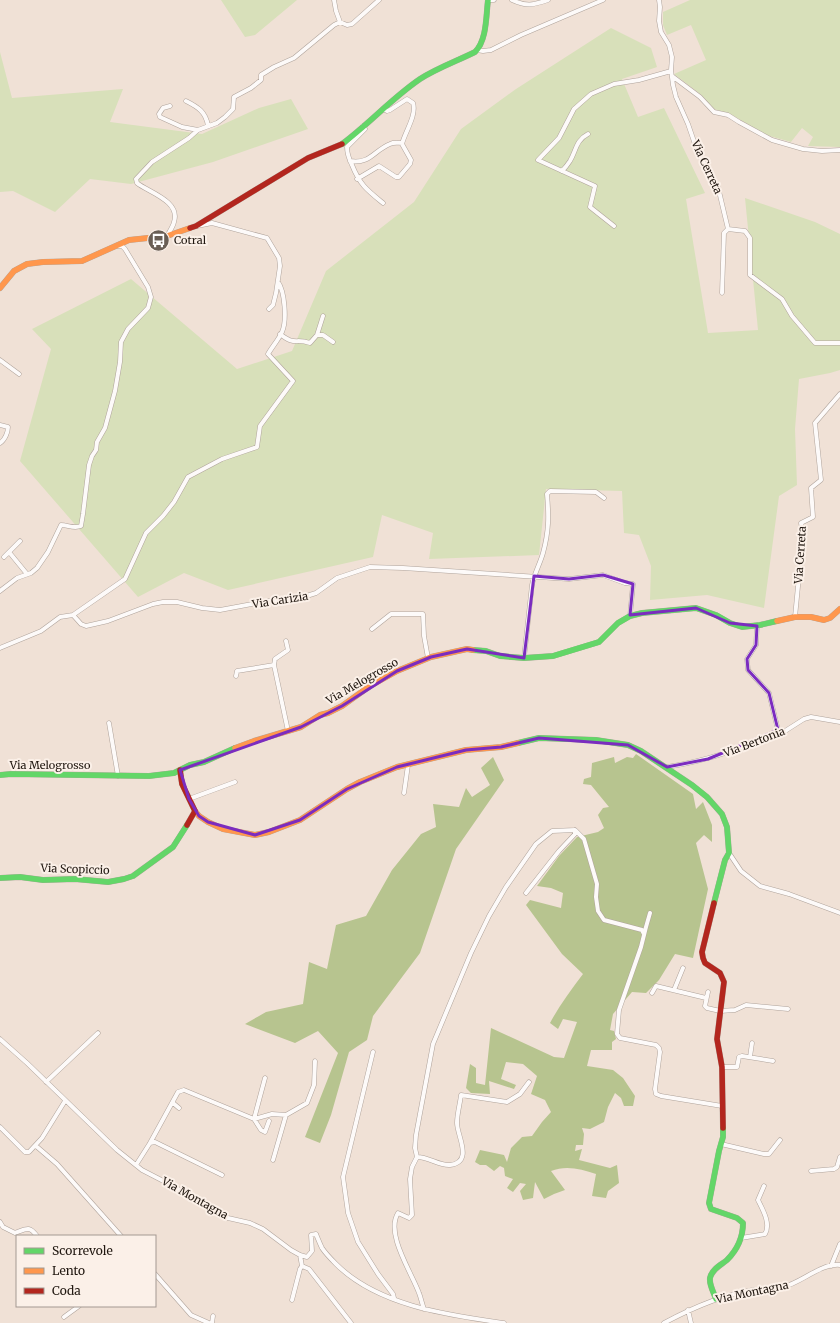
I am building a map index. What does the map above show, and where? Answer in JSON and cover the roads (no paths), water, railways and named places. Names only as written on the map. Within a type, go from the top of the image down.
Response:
[{"type":"street","points":[[334,0],[340,22]]},
{"type":"street","points":[[167,236],[175,220],[173,209],[158,195],[137,183],[136,179],[152,162],[189,138],[198,130],[217,123],[225,117],[233,109],[234,97],[251,88],[261,80],[261,75],[274,66],[294,58],[326,31],[340,22],[352,24],[379,0]]},
{"type":"street","points":[[0,288],[22,266],[40,263],[75,263],[129,240],[167,236],[196,226],[308,158],[339,146],[400,94],[431,72],[477,50],[482,42],[488,0],[494,0]]},
{"type":"street","points":[[512,0],[523,5],[534,5],[548,0]]},
{"type":"street","points":[[477,50],[491,50],[521,35],[603,0]]},
{"type":"street","name":"Via Cerreta","points":[[659,0],[659,21],[661,32],[669,45],[672,57],[672,74],[676,97],[698,152],[718,187],[728,229]]},
{"type":"street","points":[[614,226],[590,207],[595,186],[538,160],[559,138],[574,109],[591,94],[614,84],[672,74],[700,97],[714,112],[728,115],[772,140],[803,149],[822,151],[840,150]]},
{"type":"street","points":[[357,179],[379,166],[396,177],[399,177],[410,164],[411,160],[402,143],[415,109],[413,103],[407,99],[390,110],[387,111],[383,109]]},
{"type":"street","points":[[186,101],[200,108],[204,114],[208,126]]},
{"type":"street","points":[[170,106],[163,108],[160,117],[182,127],[198,130]]},
{"type":"street","points":[[363,126],[365,129],[347,147],[347,153],[357,179],[383,203]]},
{"type":"street","points":[[562,171],[571,160],[573,152],[583,136],[588,134]]},
{"type":"street","points":[[350,161],[356,162],[369,159],[379,150],[391,143],[402,143]]},
{"type":"street","points":[[196,226],[212,223],[267,238],[279,258],[280,266],[273,305],[268,310]]},
{"type":"street","points":[[722,293],[724,233],[728,229],[745,231],[750,238],[750,275],[782,298],[792,316],[815,343],[840,343]]},
{"type":"street","points":[[0,591],[17,578],[37,568],[48,552],[61,525],[74,527],[80,526],[83,514],[89,465],[96,450],[97,442],[105,428],[120,362],[121,342],[128,329],[149,306],[151,297],[148,288],[125,249],[117,244]]},
{"type":"street","points":[[0,648],[41,631],[60,617],[73,614],[125,579],[146,533],[163,516],[174,502],[188,477],[222,459],[257,447],[260,426],[293,381],[268,354],[282,331],[284,302],[281,287],[278,282]]},
{"type":"street","points":[[317,336],[323,316]]},
{"type":"street","points":[[280,334],[288,340],[294,342],[302,340],[310,342],[317,336],[323,335],[333,342]]},
{"type":"street","points":[[0,360],[19,374]]},
{"type":"street","name":"Via Cerreta","points":[[795,617],[804,535],[801,523],[813,517],[811,488],[821,480],[815,423],[840,394]]},
{"type":"street","points":[[0,425],[8,427],[8,431],[0,442]]},
{"type":"street","points":[[524,658],[528,609],[534,576],[543,553],[549,526],[547,494],[550,491],[596,492],[604,498]]},
{"type":"street","points":[[4,557],[20,541]]},
{"type":"street","points":[[9,552],[27,574]]},
{"type":"street","name":"Via Carizia","points":[[73,614],[81,624],[86,626],[108,621],[153,604],[163,602],[177,602],[202,608],[220,610],[297,599],[316,594],[337,578],[370,567],[569,579],[603,575],[632,584],[630,616]]},
{"type":"street","name":"Via Melogrosso","points":[[0,775],[118,776],[161,775],[174,773],[190,765],[204,762],[254,741],[301,726],[320,715],[342,706],[370,686],[397,671],[428,658],[467,649],[486,651],[500,656],[524,658],[553,656],[599,642],[618,623],[630,616],[642,613],[701,608],[730,623],[742,627],[757,626],[795,617],[811,617],[824,620],[830,618],[840,609]]},
{"type":"street","points":[[372,630],[391,614],[423,614],[424,636],[428,658]]},
{"type":"street","points":[[757,626],[756,645],[747,659],[748,670],[769,694],[778,730]]},
{"type":"street","points":[[286,641],[288,650],[275,659],[274,665],[288,731]]},
{"type":"street","points":[[236,676],[237,671],[274,665]]},
{"type":"street","name":"Via Bertonia","points":[[667,767],[708,759],[751,744],[778,730],[782,733],[804,719],[812,717],[840,722]]},
{"type":"street","points":[[109,723],[118,776]]},
{"type":"street","points":[[180,770],[182,784],[199,816],[223,829],[255,834],[269,832],[300,820],[347,788],[397,767],[466,750],[502,747],[539,738],[596,740],[628,745],[641,750],[667,767],[702,793],[722,814],[728,827],[729,853],[741,871],[760,886],[825,906],[840,913]]},
{"type":"street","points":[[404,793],[408,765]]},
{"type":"street","points":[[189,799],[235,782]]},
{"type":"street","name":"Via Scopiccio","points":[[0,878],[20,877],[43,880],[75,879],[108,882],[133,876],[173,847],[182,836],[195,810]]},
{"type":"street","points":[[526,893],[575,834],[575,830]]},
{"type":"street","points":[[424,1309],[420,1294],[406,1266],[397,1240],[395,1219],[398,1213],[409,1218],[412,1215],[410,1179],[412,1166],[417,1157],[415,1148],[416,1135],[432,1044],[478,938],[506,887],[536,844],[552,831],[575,830],[584,839],[597,884],[596,897],[598,912],[604,920],[642,930],[645,934]]},
{"type":"street","points":[[716,1299],[711,1285],[710,1278],[712,1272],[728,1259],[737,1247],[741,1238],[743,1223],[737,1218],[711,1209],[709,1203],[724,1131],[722,1106],[722,1067],[717,1039],[724,977],[720,972],[704,962],[702,952],[725,860],[729,853]]},
{"type":"street","points":[[650,913],[631,978],[619,1010],[617,1034],[620,1038],[656,1045],[659,1048],[660,1052],[655,1089],[656,1094],[722,1106]]},
{"type":"street","points":[[674,990],[683,968]]},
{"type":"street","points":[[652,993],[656,986],[706,998]]},
{"type":"street","points":[[708,992],[705,1006],[720,1011],[735,1010],[746,1005],[788,1009]]},
{"type":"street","points":[[46,1082],[98,1033]]},
{"type":"street","name":"Via Montagna","points":[[0,1039],[117,1150],[136,1165],[228,1218],[250,1223],[263,1229],[279,1242],[300,1255]]},
{"type":"street","points":[[750,1057],[752,1042]]},
{"type":"street","points":[[373,1052],[343,1177],[348,1213],[358,1242],[378,1274],[393,1294],[394,1298]]},
{"type":"street","points":[[722,1067],[737,1067],[739,1057],[750,1057],[773,1061]]},
{"type":"street","points":[[254,1119],[272,1114],[286,1115],[307,1103],[314,1085],[315,1061]]},
{"type":"street","points":[[254,1119],[265,1078]]},
{"type":"street","points":[[417,1157],[423,1157],[450,1165],[458,1162],[462,1158],[464,1151],[457,1122],[461,1095],[507,1102],[520,1094],[529,1082]]},
{"type":"street","points":[[136,1165],[150,1144],[178,1092],[184,1090],[254,1119],[261,1130],[265,1132],[269,1121]]},
{"type":"street","points":[[0,1127],[25,1152],[29,1152],[42,1138],[65,1101]]},
{"type":"street","points":[[172,1103],[179,1108]]},
{"type":"street","points":[[273,1160],[286,1115]]},
{"type":"street","points":[[721,1144],[769,1154],[774,1150],[780,1140]]},
{"type":"street","points":[[150,1144],[155,1142],[222,1175]]},
{"type":"street","points":[[36,1146],[57,1164],[120,1235]]},
{"type":"street","points":[[811,1171],[834,1169],[838,1167],[840,1157]]},
{"type":"street","points":[[741,1238],[765,1234],[767,1231],[766,1219],[758,1200],[764,1186]]},
{"type":"street","points":[[0,1222],[3,1227],[16,1235],[27,1228],[31,1229],[36,1235]]},
{"type":"street","points":[[292,1300],[302,1266],[300,1255],[307,1256],[312,1251],[310,1233],[316,1234],[322,1248],[346,1274],[368,1289],[424,1309],[450,1315],[504,1323]]},
{"type":"street","points":[[831,1266],[840,1244]]},
{"type":"street","name":"Via Montagna","points":[[664,1323],[688,1310],[716,1299],[752,1290],[784,1287],[831,1266],[840,1265]]},
{"type":"street","points":[[302,1266],[309,1269],[351,1323]]},
{"type":"street","points":[[156,1275],[191,1315],[211,1323],[213,1316]]},
{"type":"street","points":[[64,1317],[78,1307]]},
{"type":"street","points":[[688,1310],[691,1323]]},
{"type":"place","name":"Cotral","points":[[158,240]]}]
